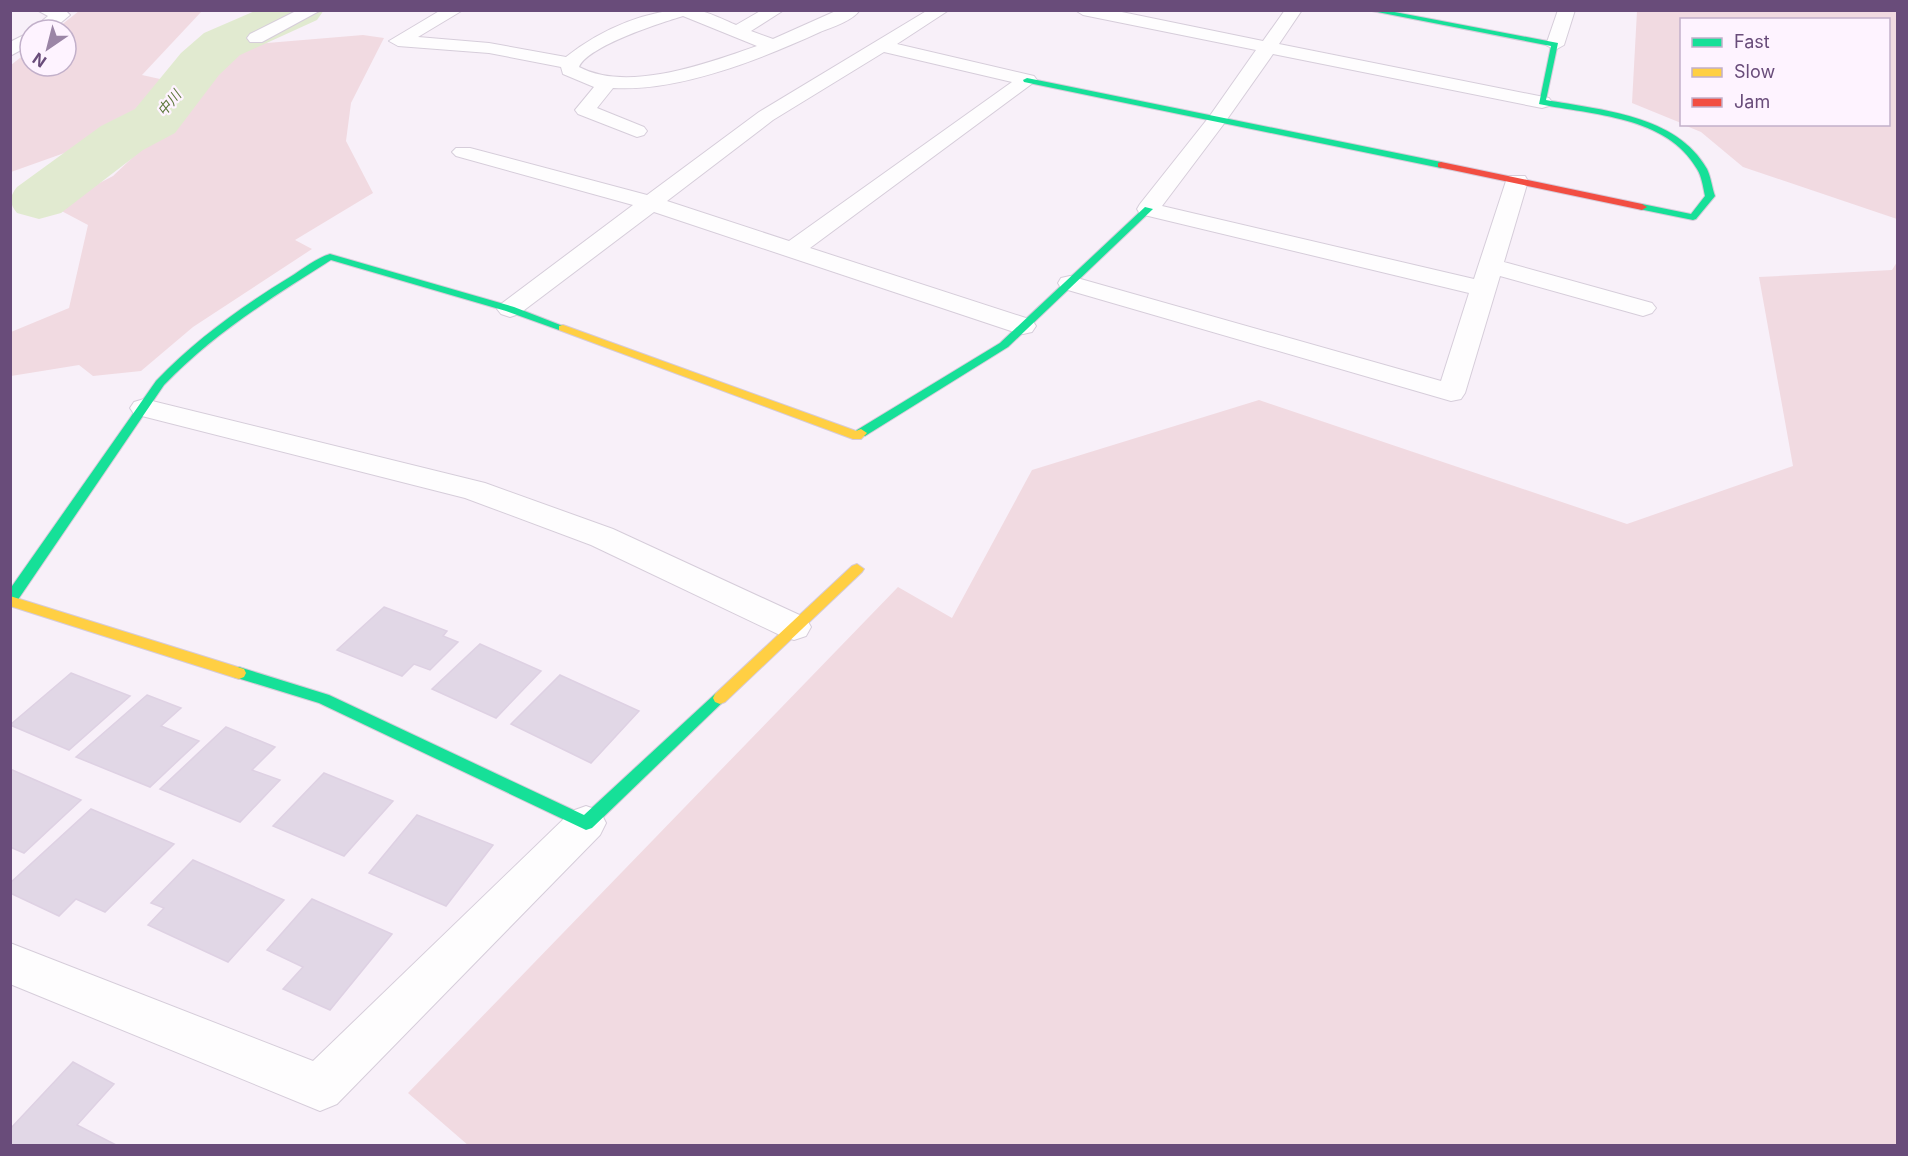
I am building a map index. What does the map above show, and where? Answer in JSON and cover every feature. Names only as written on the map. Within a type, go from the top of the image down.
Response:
[{"type":"street","points":[[45,10],[61,15],[57,18]]},
{"type":"street","points":[[256,38],[313,10]]},
{"type":"street","points":[[455,10],[398,41],[489,48],[570,63]]},
{"type":"street","points":[[771,45],[685,10],[611,37],[584,50],[570,63],[570,70],[580,76],[608,82],[685,74],[711,68],[771,45],[852,10]]},
{"type":"street","points":[[737,32],[776,10]]},
{"type":"street","points":[[510,309],[653,204],[766,116],[941,10]]},
{"type":"street","points":[[880,46],[1216,121],[1693,217],[1710,196],[1703,166],[1692,154],[1656,129],[1638,121],[1083,10]]},
{"type":"street","points":[[586,823],[324,699],[10,601],[144,408],[155,388],[179,361],[216,329],[330,258],[510,309],[857,436],[1004,345],[1148,208],[1216,121],[1294,10]]},
{"type":"street","points":[[1370,10],[1556,45]]},
{"type":"street","points":[[1542,102],[1567,10]]},
{"type":"street","points":[[792,250],[1027,80]]},
{"type":"street","points":[[608,82],[585,110],[637,131]]},
{"type":"street","points":[[463,152],[653,204],[1023,326]]},
{"type":"street","points":[[1070,283],[1451,393],[1517,181]]},
{"type":"street","points":[[1148,208],[1643,308]]},
{"type":"street","points":[[144,408],[474,490],[602,537],[794,627]]},
{"type":"street","points":[[10,963],[320,1087],[586,823],[857,569]]},
{"type":"shaded area","points":[[79,11],[202,11],[142,75],[169,81],[136,111],[70,151],[11,172],[11,65],[18,59],[18,78],[78,78],[78,18],[70,18]]},
{"type":"shaded area","points":[[1637,11],[1897,11],[1897,219],[1743,167],[1701,132],[1686,126],[1890,126],[1890,18],[1680,18],[1680,123],[1632,103]]},
{"type":"shaded area","points":[[363,35],[384,38],[351,103],[346,141],[373,193],[295,240],[312,249],[193,327],[141,371],[93,376],[79,365],[11,376],[11,332],[69,308],[88,225],[54,207],[113,176],[187,106],[226,52],[255,44]]},
{"type":"shaded area","points":[[1897,262],[1897,1145],[469,1146],[408,1093],[898,587],[952,618],[1032,470],[1259,400],[1627,524],[1793,466],[1759,277],[1892,270]]},
{"type":"building","points":[[384,607],[447,631],[443,636],[458,642],[430,670],[414,664],[402,676],[337,650]]},
{"type":"building","points":[[480,644],[541,671],[496,718],[432,689]]},
{"type":"building","points":[[71,673],[130,696],[69,750],[10,725]]},
{"type":"building","points":[[560,675],[639,711],[591,763],[511,724]]},
{"type":"building","points":[[147,695],[181,708],[161,726],[199,741],[150,787],[76,757]]},
{"type":"building","points":[[226,727],[275,747],[252,770],[280,780],[240,822],[160,789]]},
{"type":"building","points":[[10,769],[81,800],[24,853],[10,847]]},
{"type":"building","points":[[324,773],[393,801],[344,856],[273,826]]},
{"type":"building","points":[[91,809],[174,844],[105,912],[76,899],[59,916],[10,893],[10,883]]},
{"type":"building","points":[[417,815],[493,845],[446,906],[369,873]]},
{"type":"building","points":[[193,860],[284,900],[228,962],[148,925],[164,908],[151,903]]},
{"type":"building","points":[[312,899],[392,934],[330,1010],[283,989],[303,967],[267,950]]},
{"type":"building","points":[[73,1062],[114,1084],[77,1125],[118,1146],[10,1146],[10,1129]]},
{"type":"waterway","name":"中川","points":[[39,200],[122,138],[155,121],[200,64],[222,44],[300,10]]},
{"type":"traffic: fast","points":[[1370,10],[1555,45],[1542,102],[1619,117],[1645,125],[1669,136],[1689,151],[1703,171],[1710,196],[1693,217],[1642,207]]},
{"type":"traffic: fast","points":[[1027,80],[1441,165]]},
{"type":"traffic: fast","points":[[861,433],[1004,345],[1148,209]]},
{"type":"traffic: fast","points":[[10,600],[160,383],[198,345],[219,329],[330,257],[510,309],[563,328]]},
{"type":"traffic: fast","points":[[239,673],[324,699],[586,823],[720,698]]},
{"type":"traffic: slow","points":[[563,328],[857,436],[861,433]]},
{"type":"traffic: slow","points":[[720,698],[857,569]]},
{"type":"traffic: slow","points":[[10,601],[239,673]]},
{"type":"traffic: jam","points":[[1441,165],[1642,207]]}]
